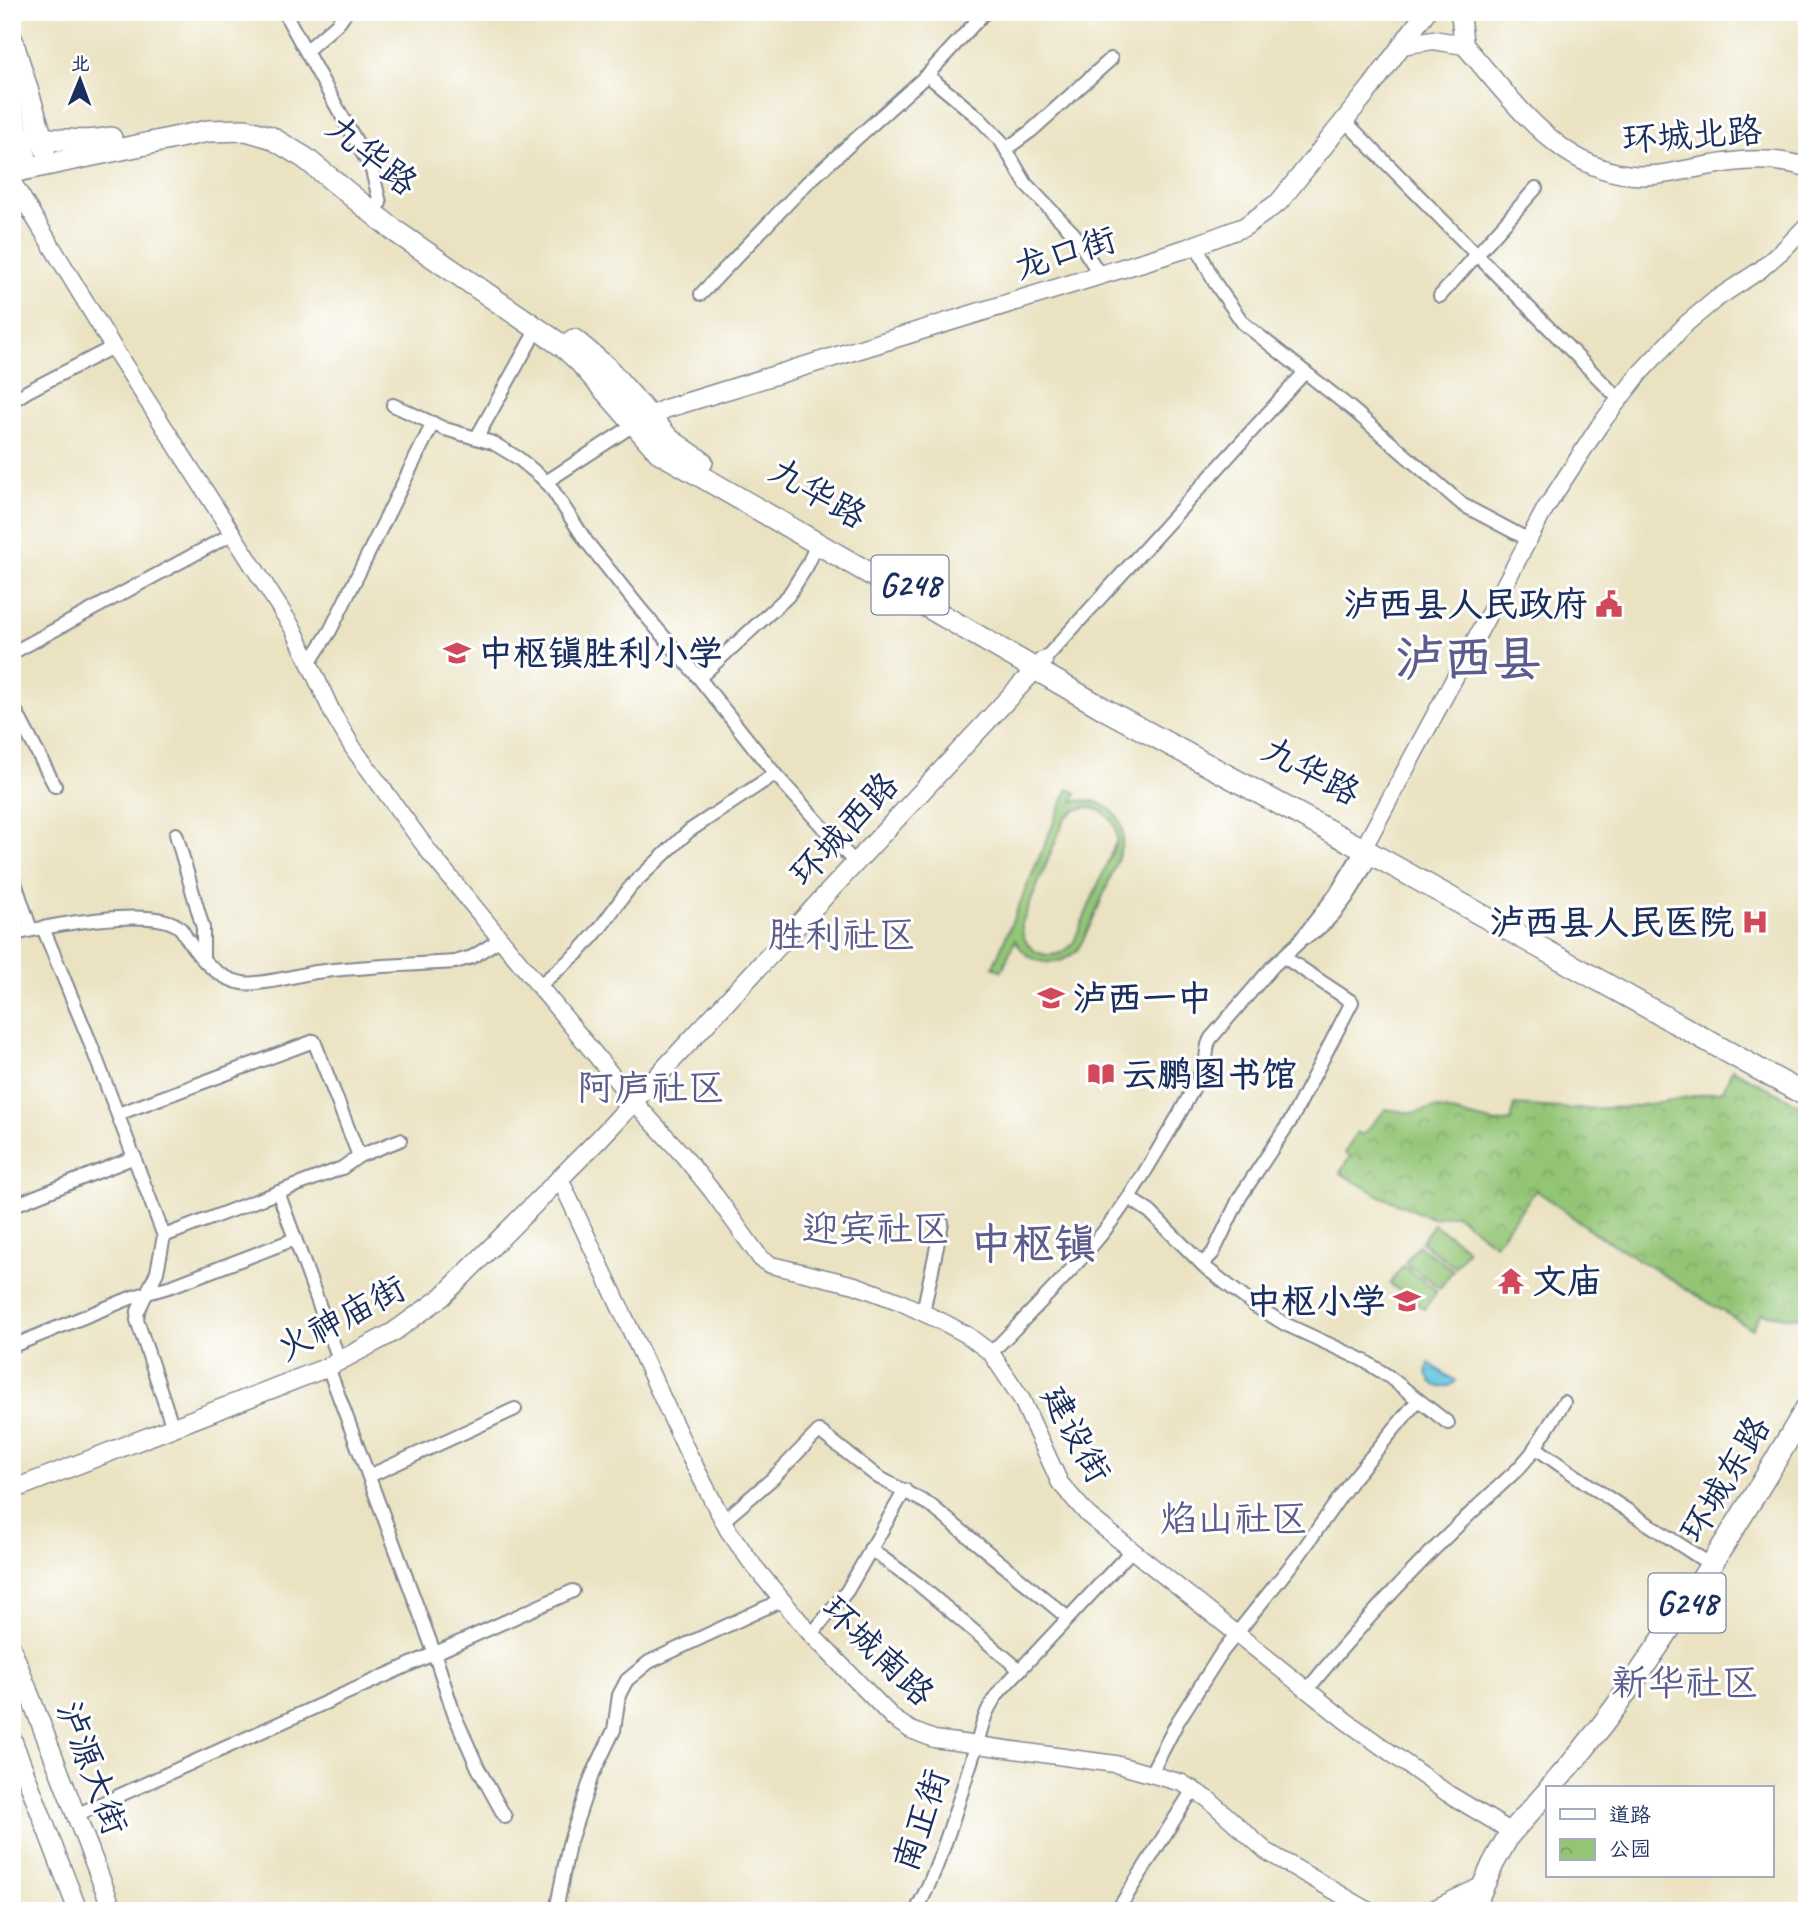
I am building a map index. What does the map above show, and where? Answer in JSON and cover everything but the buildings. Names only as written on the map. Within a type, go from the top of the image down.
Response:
[{"type":"highway","points":[[12,40],[41,138],[26,171]]},
{"type":"highway","points":[[12,112],[16,138],[26,171]]},
{"type":"highway","name":"九华路","points":[[41,138],[91,143],[206,118],[235,117],[261,121],[287,131],[458,261],[571,337],[607,367],[642,420],[659,452],[817,544],[1039,665]]},
{"type":"highway","name":"九华路","points":[[26,171],[208,131],[246,130],[270,136],[305,158],[395,231],[564,347],[642,420],[687,454],[1179,751],[1370,847],[1807,1082]]},
{"type":"highway","name":"G248","points":[[16,138],[41,138]]},
{"type":"highway","name":"九华路","points":[[1370,847],[1807,1096]]},
{"type":"highway","name":"环城东路","points":[[1553,1786],[1585,1750],[1649,1659],[1711,1565],[1807,1406]]},
{"type":"highway","name":"环城东路","points":[[1472,1911],[1500,1849],[1546,1793]]},
{"type":"main road","name":"龙口街","points":[[642,420],[665,409],[1231,233],[1268,211],[1288,192],[1426,12]]},
{"type":"main road","points":[[1402,45],[1433,40],[1464,45],[1460,12]]},
{"type":"main road","name":"环城北路","points":[[1464,45],[1527,116],[1570,154],[1598,169],[1619,175],[1650,176],[1755,159],[1807,167]]},
{"type":"main road","name":"环城西路","points":[[634,1102],[1039,665]]},
{"type":"main road","name":"火神庙街","points":[[12,1490],[334,1365],[393,1333],[442,1297],[634,1102]]},
{"type":"main road","name":"泸源大街","points":[[12,1649],[113,1911]]},
{"type":"main road","name":"泸源大街","points":[[12,1739],[78,1911]]},
{"type":"street","points":[[284,12],[372,170],[380,203]]},
{"type":"street","points":[[306,51],[338,23],[346,12]]},
{"type":"street","points":[[701,294],[807,183],[927,75],[985,12]]},
{"type":"street","points":[[1006,149],[1031,131],[1111,60]]},
{"type":"street","points":[[927,75],[979,118],[1001,141],[1026,184],[1074,234],[1100,275]]},
{"type":"street","points":[[1345,121],[1619,399]]},
{"type":"street","name":"建设街","points":[[26,171],[113,347],[294,631],[333,714],[364,766],[432,855],[634,1102],[712,1191],[761,1259],[771,1265],[855,1285],[923,1312],[967,1335],[991,1353],[1021,1398],[1053,1470],[1068,1495],[1088,1515],[1346,1721],[1447,1794],[1512,1832]]},
{"type":"street","points":[[1440,296],[1536,188]]},
{"type":"street","points":[[1370,847],[1567,472],[1619,399],[1687,323],[1716,299],[1760,270],[1807,225]]},
{"type":"street","points":[[991,1353],[1067,1276],[1129,1198],[1206,1061],[1206,1049],[1211,1038],[1298,943],[1370,847],[1555,514],[1607,432],[1648,380],[1694,331],[1766,278],[1807,241]]},
{"type":"street","points":[[1196,245],[1215,283],[1243,323],[1353,410],[1463,505],[1529,540]]},
{"type":"street","points":[[477,437],[537,329]]},
{"type":"street","points":[[12,401],[113,347]]},
{"type":"street","points":[[1039,665],[1305,372]]},
{"type":"street","points":[[393,405],[433,423],[493,443],[518,457],[546,482],[586,541],[775,774],[855,863]]},
{"type":"street","points":[[546,482],[642,420]]},
{"type":"street","points":[[310,662],[330,631],[433,423]]},
{"type":"street","points":[[12,653],[232,534]]},
{"type":"street","points":[[699,678],[788,596],[817,544]]},
{"type":"street","points":[[12,704],[55,786]]},
{"type":"street","points":[[540,985],[593,938],[631,886],[690,831],[775,774]]},
{"type":"street","points":[[176,834],[203,928],[203,959]]},
{"type":"street","points":[[12,874],[118,1115],[164,1236],[160,1262],[138,1311],[138,1328],[173,1428]]},
{"type":"street","points":[[12,935],[37,929],[142,917],[160,919],[180,928],[203,959],[220,975],[248,984],[328,971],[455,962],[472,957],[502,939]]},
{"type":"street","points":[[1202,1264],[1213,1252],[1240,1197],[1291,1120],[1352,1002],[1283,957]]},
{"type":"street","points":[[118,1115],[314,1041],[359,1156]]},
{"type":"street","points":[[164,1236],[342,1168],[359,1156],[400,1140]]},
{"type":"street","points":[[12,1206],[135,1157]]},
{"type":"street","name":"环城南路","points":[[560,1179],[688,1453],[723,1521],[740,1548],[811,1634],[902,1725],[934,1740],[1115,1765],[1151,1773],[1194,1788],[1266,1851],[1368,1911]]},
{"type":"street","points":[[278,1192],[369,1476],[466,1744],[505,1816]]},
{"type":"street","points":[[1129,1198],[1150,1212],[1202,1264],[1255,1306],[1285,1324],[1363,1360],[1448,1423]]},
{"type":"street","points":[[923,1312],[942,1223]]},
{"type":"street","points":[[15,1345],[295,1239]]},
{"type":"street","points":[[1151,1773],[1194,1696],[1237,1633],[1315,1534],[1352,1480],[1418,1400]]},
{"type":"street","points":[[1307,1690],[1353,1634],[1461,1520],[1519,1468],[1564,1402]]},
{"type":"street","points":[[369,1476],[515,1409]]},
{"type":"street","points":[[723,1521],[772,1479],[819,1431],[878,1477],[930,1505],[1068,1618]]},
{"type":"street","points":[[1535,1447],[1591,1488],[1711,1565]]},
{"type":"street","points":[[811,1634],[847,1591],[905,1490]]},
{"type":"street","points":[[870,1549],[917,1583],[1020,1670]]},
{"type":"street","name":"南正街","points":[[916,1911],[931,1881],[977,1746],[981,1722],[989,1706],[1132,1550]]},
{"type":"street","points":[[76,1815],[573,1591]]},
{"type":"street","points":[[556,1911],[566,1854],[576,1818],[590,1778],[614,1730],[618,1701],[627,1680],[649,1662],[782,1600]]},
{"type":"street","points":[[1117,1911],[1194,1788]]},
{"type":"street","points":[[1429,1911],[1483,1885]]},
{"type":"green space","points":[[1068,789],[1077,793],[1073,802],[1091,801],[1108,808],[1119,820],[1123,838],[1103,895],[1077,950],[1060,961],[1043,962],[1028,955],[1015,940],[1002,971],[993,967]],"holes":[[[1094,808],[1105,813],[1113,822],[1117,840],[1073,944],[1056,954],[1039,953],[1026,942],[1022,923],[1065,818],[1075,810]]]},
{"type":"green space","points":[[1732,1069],[1807,1109],[1807,1316],[1784,1317],[1761,1313],[1752,1329],[1593,1232],[1536,1190],[1495,1244],[1455,1214],[1432,1218],[1382,1197],[1340,1173],[1350,1156],[1345,1153],[1357,1132],[1362,1135],[1386,1109],[1412,1113],[1436,1108],[1495,1123],[1511,1121],[1514,1105],[1574,1109],[1632,1107],[1723,1091]]},
{"type":"green space","points":[[1434,1224],[1468,1249],[1455,1267],[1421,1242]]},
{"type":"green space","points":[[1418,1245],[1453,1270],[1440,1288],[1405,1263]]},
{"type":"green space","points":[[1403,1266],[1437,1291],[1424,1309],[1390,1284]]},
{"type":"water","points":[[1429,1363],[1456,1381],[1448,1387],[1439,1387],[1432,1383],[1427,1374]]},
{"type":"place","name":"泸西县人民政府","points":[[1609,604]]},
{"type":"place","name":"中枢镇胜利小学","points":[[457,653]]},
{"type":"place","name":"泸西县人民医院","points":[[1755,922]]},
{"type":"place","name":"泸西一中","points":[[1051,998]]},
{"type":"place","name":"云鹏图书馆","points":[[1101,1074]]},
{"type":"place","name":"文庙","points":[[1511,1281]]},
{"type":"place","name":"中枢小学","points":[[1407,1301]]},
{"type":"district","name":"泸西县","points":[[1468,659]]},
{"type":"district","name":"胜利社区","points":[[842,934]]},
{"type":"district","name":"阿庐社区","points":[[651,1087]]},
{"type":"district","name":"迎宾社区","points":[[876,1228]]},
{"type":"district","name":"中枢镇","points":[[1033,1244]]},
{"type":"district","name":"焰山社区","points":[[1234,1518]]},
{"type":"district","name":"新华社区","points":[[1685,1682]]}]
